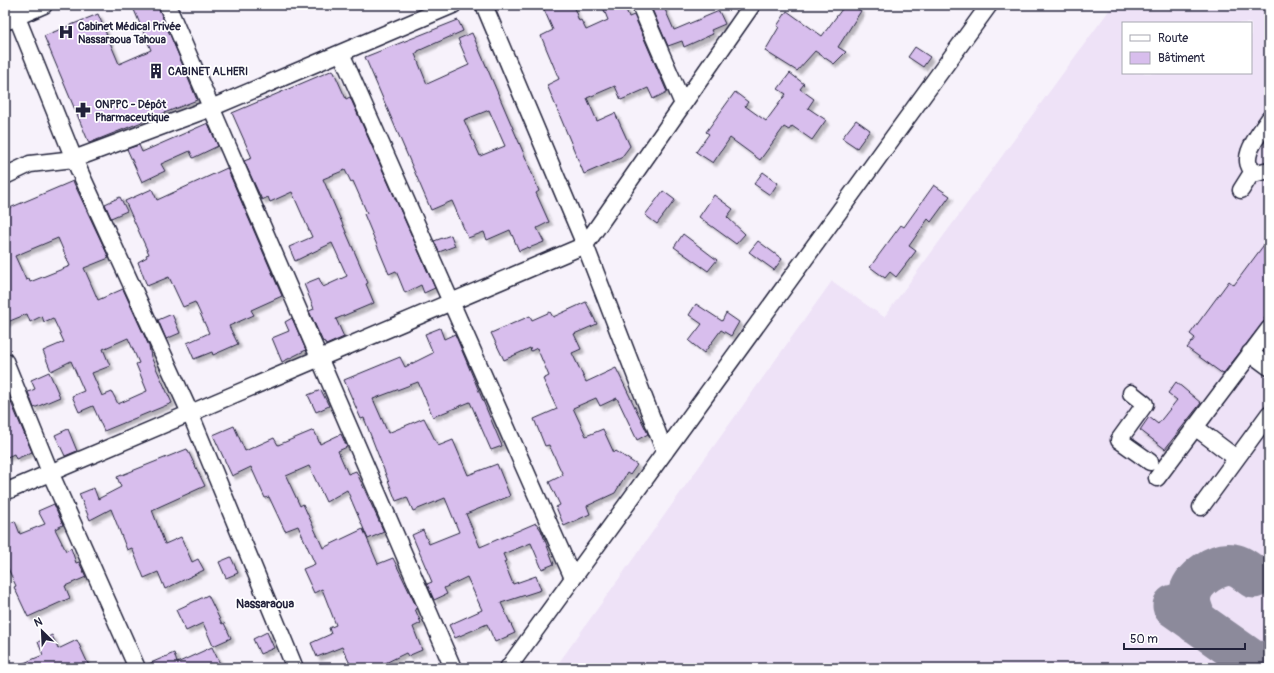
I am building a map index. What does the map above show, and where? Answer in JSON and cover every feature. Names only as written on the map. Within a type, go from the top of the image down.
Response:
[{"type":"street","points":[[44,5],[11,14],[74,159],[190,413],[295,668]]},
{"type":"street","points":[[167,5],[452,668]]},
{"type":"street","points":[[5,176],[30,164],[74,159],[211,108],[453,5]]},
{"type":"street","points":[[484,5],[584,244],[665,452]]},
{"type":"street","points":[[640,5],[682,104]]},
{"type":"street","points":[[5,492],[584,244],[752,5]]},
{"type":"street","points":[[508,668],[989,5]]},
{"type":"street","points":[[341,53],[573,578]]},
{"type":"street","points":[[1242,190],[1261,170],[1249,166],[1248,155],[1269,119]]},
{"type":"street","points":[[1157,478],[1250,353],[1265,337]]},
{"type":"street","points":[[1250,353],[1269,367]]},
{"type":"street","points":[[5,361],[50,472],[137,668]]},
{"type":"street","points":[[1131,393],[1145,404],[1119,440],[1150,462]]},
{"type":"street","points":[[1201,507],[1269,414]]},
{"type":"street","points":[[1195,427],[1236,458]]},
{"type":"shaded area","points":[[1113,5],[1269,5],[1269,668],[555,668],[832,281],[884,317]]},
{"type":"building","points":[[132,5],[158,5],[197,100],[89,143],[44,36],[98,14],[119,64],[151,50]]},
{"type":"building","points":[[542,5],[573,5],[579,21],[581,20],[586,30],[608,20],[602,5],[624,5],[629,17],[634,15],[667,92],[653,99],[648,88],[621,100],[615,86],[587,98],[597,121],[615,113],[630,146],[621,158],[584,174],[547,85],[559,79],[541,36],[553,30]]},
{"type":"building","points":[[663,5],[674,30],[719,11],[725,24],[711,30],[713,34],[684,47],[682,41],[668,46],[651,7]]},
{"type":"building","points":[[845,5],[853,5],[861,11],[838,47],[846,52],[834,64],[815,51],[797,71],[765,51],[779,27],[777,26],[787,11],[822,36]]},
{"type":"building","points":[[458,20],[463,31],[418,51],[415,54],[427,84],[469,65],[458,39],[472,33],[539,191],[536,193],[549,222],[537,228],[544,242],[519,251],[510,230],[487,240],[484,232],[468,238],[452,201],[431,210],[365,57]],"holes":[[[489,110],[505,146],[480,156],[464,120]]]},
{"type":"building","points":[[915,47],[930,57],[923,67],[908,57]]},
{"type":"building","points":[[333,70],[346,99],[350,97],[435,288],[424,293],[421,285],[405,293],[396,271],[389,274],[364,214],[367,213],[353,181],[351,182],[345,170],[323,179],[368,283],[366,284],[374,303],[336,319],[344,337],[326,345],[324,341],[323,342],[309,311],[314,309],[304,284],[319,278],[323,287],[347,276],[332,243],[295,261],[289,247],[312,237],[292,192],[270,202],[268,197],[262,200],[244,161],[252,158],[232,113]]},
{"type":"building","points":[[790,73],[804,84],[800,89],[814,99],[808,108],[826,120],[812,140],[792,126],[789,130],[784,127],[760,160],[730,138],[713,163],[696,152],[709,134],[706,132],[735,92],[748,102],[745,106],[766,121],[786,94],[778,89]]},
{"type":"building","points":[[856,120],[870,130],[857,148],[842,138]]},
{"type":"building","points":[[208,123],[218,146],[193,158],[190,151],[161,164],[165,171],[142,182],[127,149],[139,145],[142,152]]},
{"type":"building","points":[[227,168],[282,296],[251,310],[254,315],[229,326],[238,344],[213,355],[212,352],[194,359],[187,343],[209,333],[195,302],[183,307],[169,277],[147,286],[138,262],[147,257],[146,255],[149,254],[125,201],[152,189],[157,200]]},
{"type":"building","points":[[763,172],[778,183],[770,195],[754,184]]},
{"type":"building","points":[[73,181],[109,258],[84,268],[98,300],[123,289],[149,346],[151,357],[172,403],[104,431],[93,406],[79,412],[72,396],[84,391],[71,361],[51,371],[43,351],[64,342],[53,318],[44,322],[42,316],[30,322],[27,314],[5,323],[5,210]],"holes":[[[58,238],[70,266],[30,282],[29,279],[26,280],[15,256]],[[128,338],[139,363],[136,364],[147,391],[118,404],[112,392],[102,396],[92,373],[110,366],[103,349]]]},
{"type":"building","points":[[934,185],[950,196],[931,222],[928,219],[909,246],[916,251],[896,277],[890,272],[885,278],[870,267],[901,225],[904,227]]},
{"type":"building","points":[[663,191],[675,200],[657,224],[645,215]]},
{"type":"building","points":[[714,195],[733,209],[727,217],[745,234],[736,244],[699,217]]},
{"type":"building","points":[[120,197],[127,211],[111,218],[105,204]]},
{"type":"building","points":[[683,234],[717,260],[708,271],[674,247]]},
{"type":"building","points":[[451,235],[455,246],[439,252],[434,241]]},
{"type":"building","points":[[1269,238],[1269,312],[1264,319],[1265,320],[1223,374],[1187,348],[1195,338],[1190,334],[1229,281],[1234,285]]},
{"type":"building","points":[[758,241],[782,259],[774,270],[749,252]]},
{"type":"building","points":[[586,302],[597,324],[574,334],[581,349],[572,353],[586,382],[616,368],[648,434],[637,440],[617,398],[600,406],[596,398],[573,408],[586,436],[603,429],[614,453],[616,451],[637,465],[630,475],[627,473],[615,493],[587,506],[590,514],[564,526],[556,507],[560,505],[549,482],[563,475],[549,445],[545,446],[534,419],[557,409],[543,379],[549,376],[537,348],[531,351],[530,348],[504,360],[491,333],[530,316],[532,320],[550,312],[553,317]]},
{"type":"building","points":[[696,304],[722,321],[726,313],[739,322],[731,336],[721,330],[704,353],[689,341],[702,324],[689,315]]},
{"type":"building","points":[[172,314],[180,333],[166,339],[158,320]]},
{"type":"building","points":[[292,318],[306,350],[282,362],[272,338],[289,331],[285,322]]},
{"type":"building","points":[[440,328],[444,339],[455,334],[502,446],[491,450],[470,402],[433,417],[418,382],[373,399],[388,433],[424,418],[438,446],[453,440],[468,475],[497,464],[510,496],[466,514],[480,547],[536,523],[541,530],[554,564],[542,569],[531,543],[503,554],[506,561],[504,562],[513,584],[536,576],[541,590],[501,603],[515,633],[495,642],[487,624],[455,638],[449,625],[482,610],[467,577],[444,588],[447,594],[434,600],[427,584],[432,582],[412,535],[423,530],[429,544],[459,532],[445,498],[413,511],[407,497],[396,501],[364,418],[361,419],[344,380],[400,357],[405,367],[433,353],[425,334]]},
{"type":"building","points":[[49,372],[60,397],[34,408],[28,392],[35,389],[31,380]]},
{"type":"building","points":[[1176,382],[1201,403],[1165,449],[1140,430],[1149,417],[1158,424],[1177,400],[1168,393]]},
{"type":"building","points":[[321,390],[329,406],[316,412],[308,395]]},
{"type":"building","points":[[5,392],[10,400],[32,452],[16,459],[14,454],[5,458]]},
{"type":"building","points":[[234,426],[245,451],[274,438],[278,445],[314,430],[320,444],[341,434],[347,447],[338,451],[348,474],[356,471],[384,532],[368,539],[347,490],[326,502],[309,466],[286,476],[300,506],[303,504],[323,548],[363,529],[378,564],[393,558],[417,608],[415,609],[421,623],[413,627],[422,650],[408,656],[406,653],[375,668],[352,668],[342,647],[317,657],[311,643],[331,634],[329,628],[336,625],[322,589],[314,593],[303,569],[315,564],[298,526],[285,531],[269,497],[265,498],[251,467],[232,476],[213,435]]},
{"type":"building","points":[[68,429],[77,451],[65,456],[55,435]]},
{"type":"building","points":[[187,449],[205,486],[152,510],[165,544],[181,537],[192,562],[198,559],[204,570],[165,589],[158,572],[144,578],[132,548],[127,550],[111,509],[90,520],[79,494],[94,488],[98,499],[121,487],[117,477]]},
{"type":"building","points":[[54,504],[63,525],[55,529],[66,551],[71,548],[76,563],[79,562],[86,577],[65,586],[70,598],[28,617],[14,587],[16,586],[5,562],[5,525],[15,521],[20,534],[45,524],[38,511]]},
{"type":"building","points":[[231,557],[238,573],[226,578],[219,562]]},
{"type":"building","points":[[208,595],[222,624],[224,623],[231,638],[213,646],[203,623],[186,631],[176,610]]},
{"type":"building","points":[[267,632],[274,648],[260,654],[253,639]]},
{"type":"building","points":[[52,635],[58,649],[77,640],[90,668],[12,668],[43,655],[38,642]]},
{"type":"building","points":[[212,647],[222,668],[146,668],[146,665],[174,653],[177,663]]},
{"type":"taxiway","points":[[1196,622],[1190,605],[1190,595],[1195,583],[1206,573],[1220,566],[1233,565],[1242,568],[1254,577]]},
{"type":"taxiway","points":[[1174,606],[1252,661],[1269,664]]},
{"type":"place","name":"Cabinet Médical Privée Nassaraoua Tahoua","points":[[66,32]]},
{"type":"place","name":"CABINET ALHERI","points":[[156,71]]},
{"type":"place","name":"ONPPC - Dépôt Pharmaceutique","points":[[83,110]]},
{"type":"district","name":"Nassaraoua","points":[[265,604]]}]
